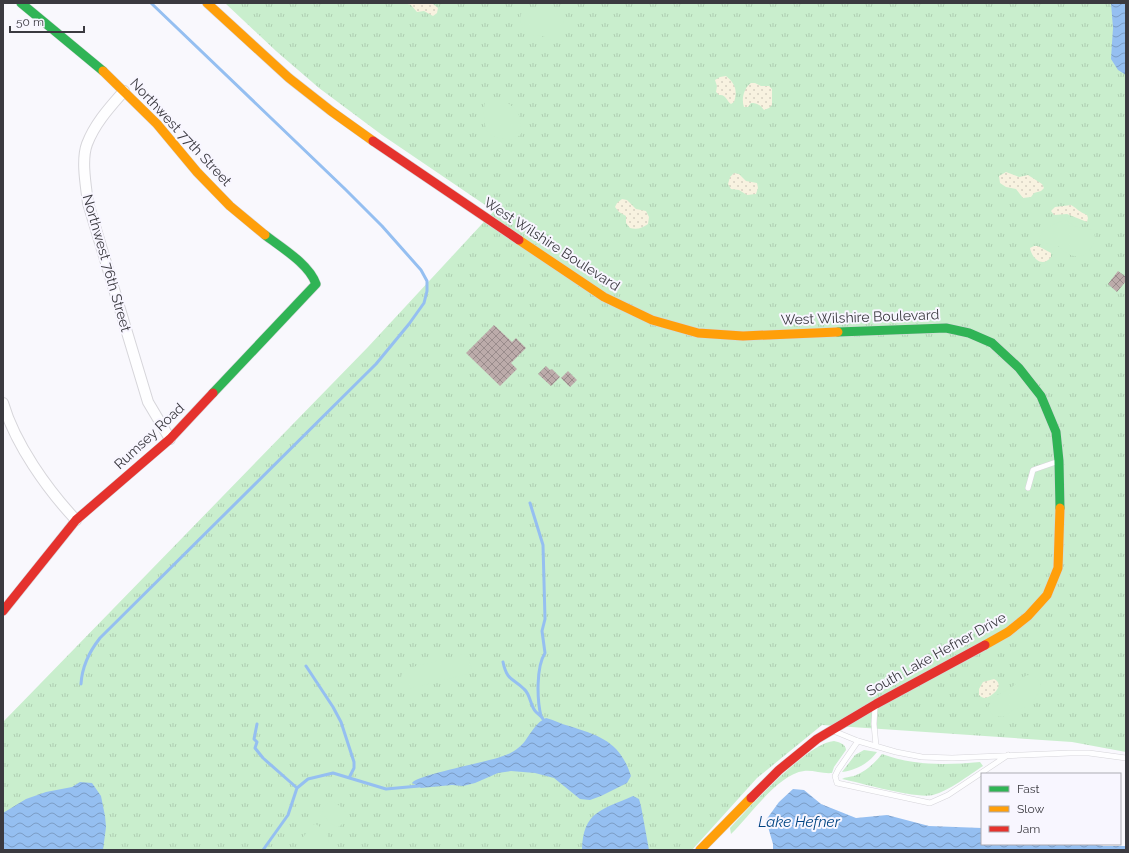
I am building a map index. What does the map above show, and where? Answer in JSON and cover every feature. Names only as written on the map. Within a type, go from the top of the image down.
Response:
[{"type":"street","name":"Northwest 77th Street","points":[[21,3],[108,75],[158,124],[197,172],[230,206],[306,268],[313,276],[316,284]]},
{"type":"street","name":"West Wilshire Boulevard","points":[[207,3],[289,78],[349,124],[580,282],[604,297],[652,320],[698,332],[743,336],[946,328],[969,333],[992,343]]},
{"type":"street","name":"Northwest 76th Street","points":[[124,91],[98,123],[87,145],[84,171],[88,203],[148,402],[170,439]]},
{"type":"street","name":"Rumsey Road","points":[[3,611],[76,520],[170,439],[316,284]]},
{"type":"street","name":"South Lake Hefner Drive","points":[[700,850],[778,770],[806,748],[831,730],[876,704],[1008,632],[1028,616],[1047,595],[1058,568],[1060,516],[1059,461],[1056,432],[1041,396],[1019,368],[992,343]]},
{"type":"street","points":[[3,403],[28,457],[51,490],[76,520]]},
{"type":"lane","points":[[1028,488],[1033,470],[1059,461]]},
{"type":"lane","points":[[876,704],[874,717],[876,746]]},
{"type":"lane","points":[[831,730],[858,741],[909,756],[952,758],[1009,754],[1088,753],[1126,758]]},
{"type":"lane","points":[[858,741],[838,770],[835,776],[837,783],[930,803],[948,795],[1009,754]]},
{"type":"green space","points":[[225,3],[1126,3],[1126,752],[1072,742],[822,725],[757,778],[692,850],[3,850],[3,722],[368,347],[494,211],[382,135],[319,88],[276,51]]},
{"type":"green space","points":[[549,7],[564,11],[565,13],[561,43],[557,43],[539,35],[528,36],[522,27],[520,19],[524,9]]},
{"type":"green space","points":[[498,97],[514,108],[519,115],[521,134],[514,140],[494,137],[487,132],[484,113],[485,104],[489,99]]},
{"type":"green space","points":[[1066,220],[1074,226],[1092,230],[1094,233],[1095,237],[1091,248],[1088,252],[1081,256],[1073,256],[1058,246],[1044,243],[1040,240],[1039,237],[1047,228]]},
{"type":"green space","points":[[463,654],[468,657],[472,669],[467,674],[409,689],[406,689],[402,684],[401,677],[405,669]]},
{"type":"green space","points":[[1028,675],[1033,675],[1040,682],[1041,686],[1033,703],[1027,707],[1013,710],[1003,717],[993,716],[988,708],[993,699],[998,694],[1008,690]]},
{"type":"green space","points":[[834,741],[844,745],[846,750],[834,767],[832,773],[804,771],[794,774],[784,780],[765,797],[731,834],[730,828],[779,777],[809,752],[823,744]]},
{"type":"green space","points":[[864,750],[877,752],[870,760],[861,766],[842,772],[855,755]]},
{"type":"green space","points":[[882,754],[918,763],[955,764],[980,762],[983,766],[939,793],[925,796],[902,793],[842,779],[862,772],[873,764]]},
{"type":"green space","points":[[332,801],[344,810],[348,818],[339,827],[328,821],[322,809]]},
{"type":"green space","points":[[315,824],[321,827],[325,832],[328,836],[329,842],[322,850],[294,850],[312,825]]},
{"type":"sand","points":[[404,3],[433,4],[438,8],[437,13],[433,16],[424,11],[417,12],[411,5]]},
{"type":"sand","points":[[726,76],[734,84],[736,91],[734,102],[731,104],[725,96],[719,95],[716,92],[717,86],[715,80]]},
{"type":"sand","points":[[751,83],[761,86],[769,86],[772,89],[772,105],[769,108],[764,110],[759,105],[753,103],[751,103],[748,107],[744,107],[744,94]]},
{"type":"sand","points":[[1006,172],[1019,177],[1028,175],[1042,184],[1044,188],[1041,191],[1034,193],[1031,197],[1023,198],[1016,189],[1006,187],[1000,183],[999,176]]},
{"type":"sand","points":[[734,173],[739,174],[746,181],[757,183],[758,188],[756,194],[747,195],[739,190],[731,189],[728,184],[730,177]]},
{"type":"sand","points":[[622,199],[627,200],[636,209],[646,211],[649,217],[648,224],[644,227],[635,229],[630,228],[626,223],[626,216],[619,212],[615,207]]},
{"type":"sand","points":[[1071,205],[1087,215],[1087,222],[1067,214],[1054,215],[1051,211],[1055,207]]},
{"type":"sand","points":[[1038,246],[1051,253],[1051,257],[1045,262],[1038,261],[1031,252],[1030,248]]},
{"type":"sand","points":[[994,679],[999,684],[997,690],[988,697],[984,698],[980,696],[979,689],[983,682]]},
{"type":"water","points":[[1111,3],[1126,3],[1126,75],[1118,70],[1111,59],[1113,28]]},
{"type":"water","points":[[546,718],[591,733],[608,742],[621,755],[626,764],[631,776],[627,783],[590,800],[580,799],[554,778],[535,773],[511,771],[498,773],[475,783],[463,786],[452,785],[421,788],[412,783],[426,776],[508,754],[522,745],[537,724]]},
{"type":"water","points":[[80,782],[92,783],[101,796],[106,827],[103,850],[3,850],[3,813],[26,799],[46,792],[72,787]]},
{"type":"water","name":"Lake Hefner","points":[[793,789],[804,790],[821,804],[856,818],[887,815],[929,826],[981,828],[981,845],[1099,845],[1126,846],[1126,850],[773,850],[773,844],[766,820],[779,802]]},
{"type":"water","points":[[633,796],[639,799],[649,850],[582,850],[583,837],[590,819],[604,809]]},
{"type":"building","points":[[1118,271],[1126,277],[1126,281],[1117,292],[1108,284]]},
{"type":"building","points":[[494,325],[512,342],[516,338],[526,348],[511,363],[517,369],[500,386],[466,353]]},
{"type":"building","points":[[546,366],[550,370],[552,369],[560,377],[551,386],[538,374]]},
{"type":"building","points":[[568,371],[577,380],[570,387],[561,378]]},
{"type":"waterway","points":[[81,684],[83,671],[87,660],[100,638],[376,364],[424,303],[427,291],[427,281],[421,270],[382,226],[151,3]]},
{"type":"waterway","points":[[530,503],[543,545],[545,619],[542,631],[545,653],[540,666],[538,684],[541,716]]},
{"type":"waterway","points":[[503,662],[506,673],[526,691],[534,710],[543,719]]},
{"type":"waterway","points":[[306,666],[341,722],[354,762],[354,768],[349,778]]},
{"type":"waterway","points":[[257,724],[254,739],[257,742],[255,748],[263,758],[297,788]]},
{"type":"waterway","points":[[263,850],[288,815],[297,788],[308,779],[333,773],[386,789],[419,786]]},
{"type":"traffic: fast","points":[[21,3],[103,71]]},
{"type":"traffic: fast","points":[[213,393],[316,284],[301,263],[265,235]]},
{"type":"traffic: fast","points":[[838,332],[946,328],[969,333],[992,343],[1019,368],[1041,396],[1056,432],[1059,461],[1060,508]]},
{"type":"traffic: slow","points":[[207,3],[289,78],[373,141]]},
{"type":"traffic: slow","points":[[103,71],[157,124],[197,172],[230,206],[265,235]]},
{"type":"traffic: slow","points":[[519,240],[604,297],[652,320],[698,333],[743,336],[838,332]]},
{"type":"traffic: slow","points":[[985,645],[1008,632],[1028,616],[1047,595],[1058,568],[1060,508]]},
{"type":"traffic: slow","points":[[700,850],[751,798]]},
{"type":"traffic: jam","points":[[373,141],[519,240]]},
{"type":"traffic: jam","points":[[3,611],[76,520],[170,439],[213,393]]},
{"type":"traffic: jam","points":[[751,798],[779,770],[817,739],[876,704],[985,645]]}]
